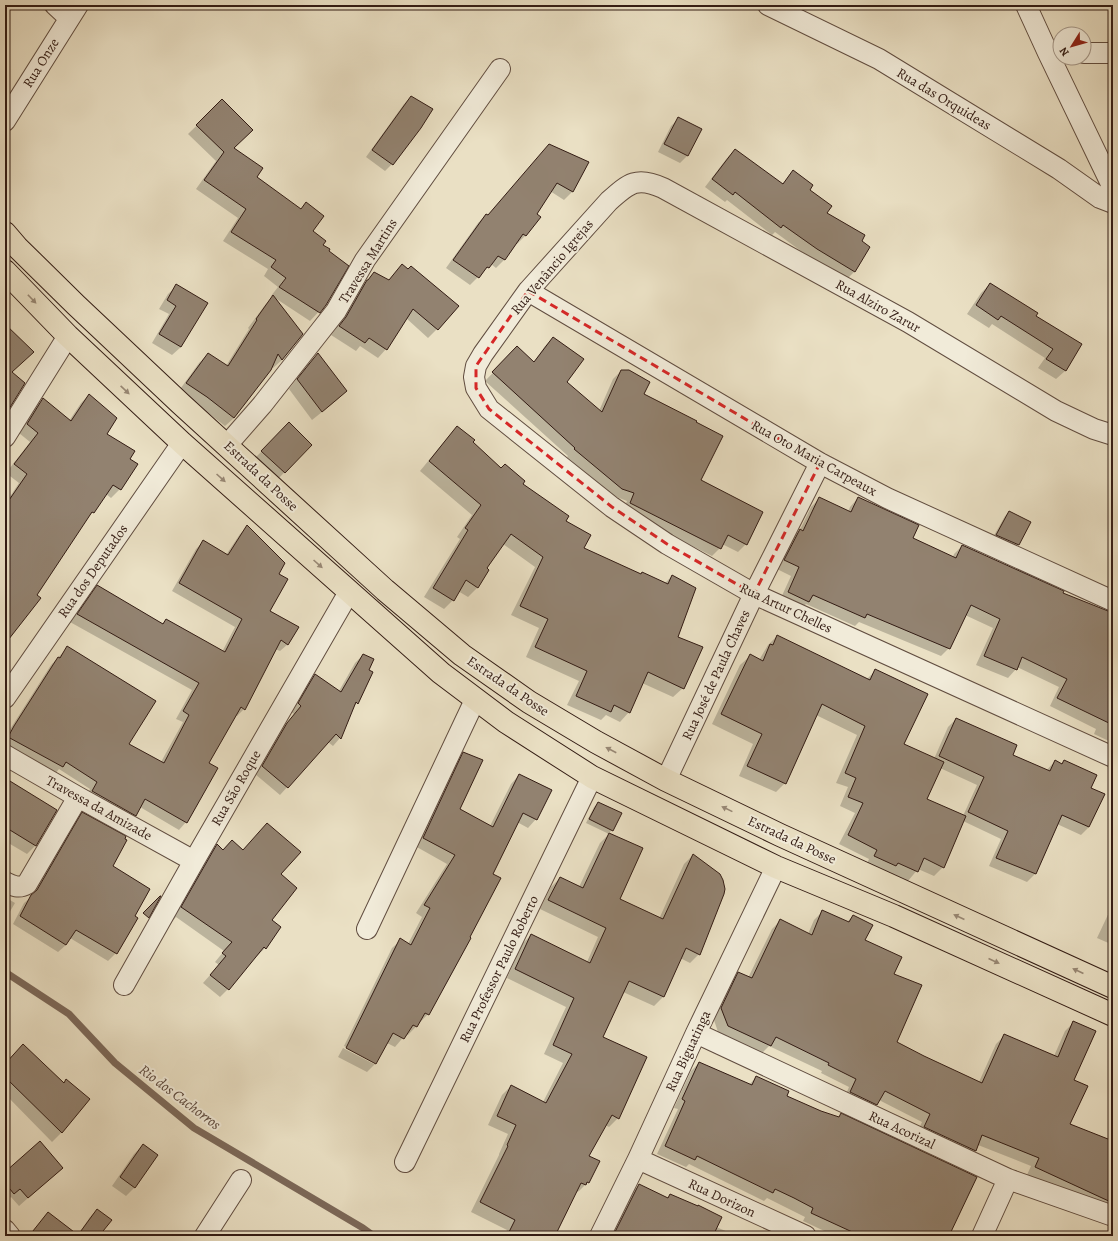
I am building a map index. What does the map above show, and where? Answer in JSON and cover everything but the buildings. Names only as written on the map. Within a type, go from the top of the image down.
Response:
[{"type":"main road","name":"Estrada da Posse","points":[[5,233],[17,247],[76,305],[385,590],[462,654],[529,702],[596,742],[666,780],[780,835],[1113,987]]},
{"type":"main road","name":"Estrada da Posse","points":[[5,271],[68,336],[182,443],[441,673],[506,722],[592,777],[776,867],[894,916],[1113,1015]]},
{"type":"street","name":"Rua das Orquideas","points":[[768,5],[879,59],[1059,169],[1100,198],[1113,203]]},
{"type":"street","points":[[1026,5],[1052,50]]},
{"type":"street","name":"Rua Onze","points":[[5,121],[68,9]]},
{"type":"street","points":[[1092,53],[1113,53]]},
{"type":"street","points":[[1060,66],[1113,188]]},
{"type":"street","name":"Travessa Martins","points":[[227,445],[262,406],[336,311],[365,260],[500,69]]},
{"type":"street","name":"Rua Venâncio Igrejas","points":[[489,409],[476,388],[474,377],[476,366],[483,354],[528,291],[609,201],[621,190],[633,183],[641,182]]},
{"type":"street","name":"Rua Alziro Zarur","points":[[641,182],[652,183],[663,188],[908,322],[1056,411],[1094,429],[1113,435]]},
{"type":"street","name":"Rua Oto Maria Carpeaux","points":[[528,291],[820,463],[887,498],[1113,600]]},
{"type":"street","points":[[5,437],[68,336]]},
{"type":"street","name":"Rua Artur Chelles","points":[[489,409],[618,511],[667,544],[754,594],[1113,757]]},
{"type":"street","name":"Rua dos Deputados","points":[[5,698],[182,443]]},
{"type":"street","name":"Rua José de Paula Chaves","points":[[666,780],[754,594],[820,463]]},
{"type":"street","name":"Rua São Roque","points":[[124,985],[194,860],[349,592]]},
{"type":"street","points":[[367,929],[475,700]]},
{"type":"street","name":"Travessa da Amizade","points":[[5,755],[78,797],[194,860]]},
{"type":"street","name":"Rua Professor Paulo Roberto","points":[[405,1162],[592,777]]},
{"type":"street","points":[[5,882],[16,887],[22,887],[27,884],[78,797]]},
{"type":"street","name":"Rua Biguatinga","points":[[600,1236],[776,867]]},
{"type":"street","name":"Rua Acorizal","points":[[696,1033],[1008,1179],[1113,1216]]},
{"type":"street","name":"Rua Dorizon","points":[[638,1159],[806,1236]]},
{"type":"street","points":[[982,1236],[1008,1179]]},
{"type":"street","points":[[205,1236],[241,1180]]},
{"type":"street","points":[[5,1230],[10,1236]]},
{"type":"highlighted area","points":[[528,291],[820,463],[754,594],[667,544],[612,507],[489,409],[476,388],[476,366]]},
{"type":"waterway","name":"Rio dos Cachorros","points":[[5,972],[69,1014],[115,1063],[194,1128],[363,1228],[374,1236]]}]
